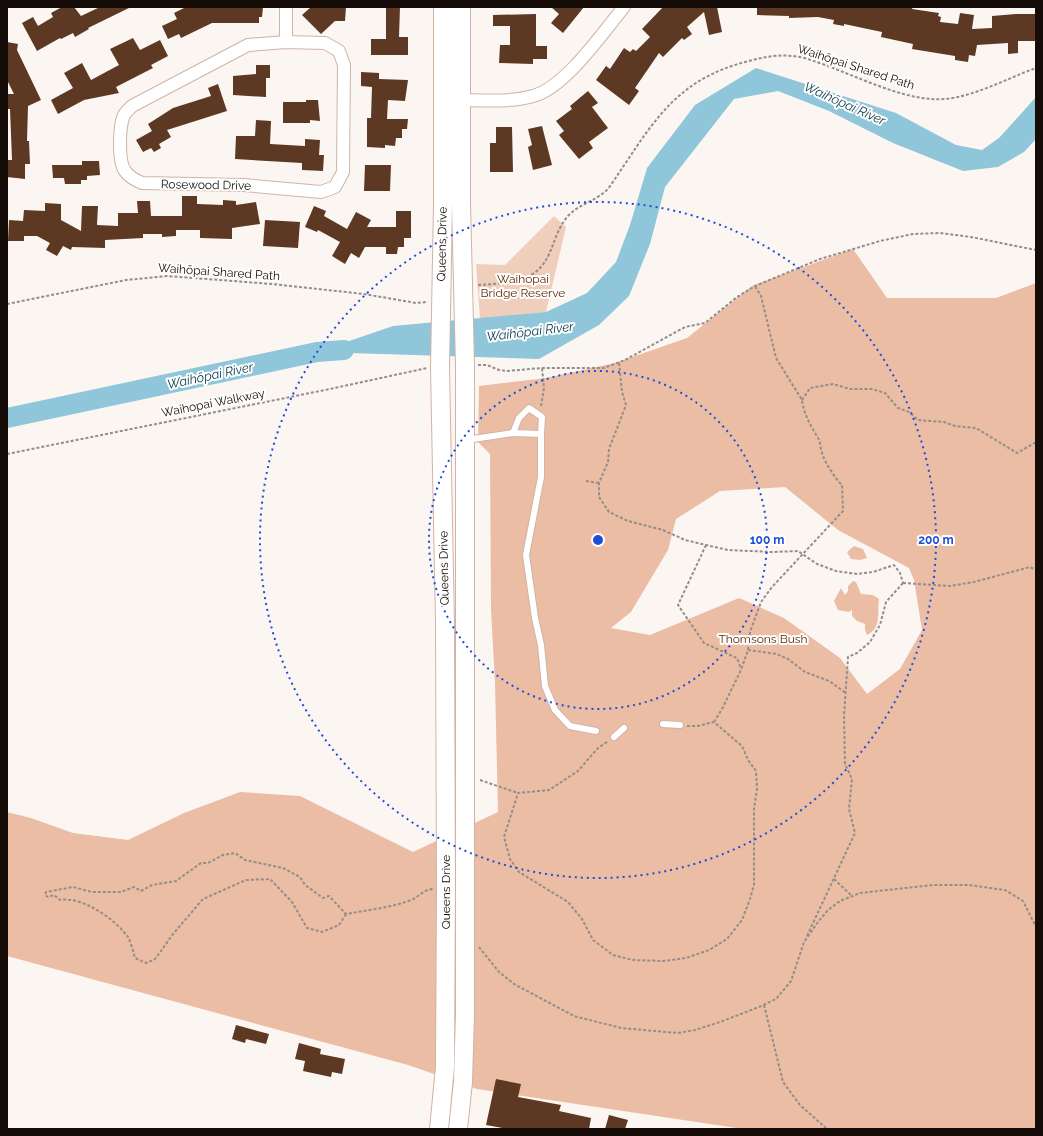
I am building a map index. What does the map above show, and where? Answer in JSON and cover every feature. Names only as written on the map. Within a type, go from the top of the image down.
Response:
[{"type":"main road","name":"Queens Drive","points":[[439,1129],[445,1067],[445,624],[432,368],[441,318],[443,7]]},
{"type":"main road","name":"Queens Drive","points":[[458,1129],[464,1050],[465,945],[464,440],[472,365],[464,318],[461,7]]},
{"type":"main road","points":[[445,624],[465,624]]},
{"type":"street","points":[[286,7],[286,42]]},
{"type":"street","points":[[443,100],[524,98],[547,91],[577,64],[624,7]]},
{"type":"street","name":"Rosewood Drive","points":[[286,42],[325,43],[339,52],[344,65],[343,172],[335,187],[321,192],[244,185],[142,183],[131,178],[124,169],[121,158],[121,123],[124,114],[132,106],[248,46],[286,42]]},
{"type":"lane","points":[[513,433],[518,418],[529,408],[542,417],[541,478],[526,555],[535,618],[541,645],[545,686],[554,710],[570,726],[596,731]]},
{"type":"lane","points":[[464,440],[513,433],[541,434]]},
{"type":"lane","points":[[664,724],[680,725]]},
{"type":"lane","points":[[614,737],[624,728]]},
{"type":"path","name":"Waihōpai Shared Path","points":[[477,285],[516,281],[537,272],[544,264],[557,234],[567,217],[600,196],[608,189],[649,128],[676,97],[711,74],[735,64],[767,56],[794,55],[810,59],[893,90],[933,100],[953,98],[973,92],[1036,68]]},
{"type":"path","points":[[472,365],[487,365],[499,370],[507,371],[542,368],[596,369],[618,363],[685,327],[705,323],[711,320],[737,297],[755,286],[820,259],[857,247],[912,234],[929,232],[956,234],[1036,250]]},
{"type":"path","name":"Waihōpai Shared Path","points":[[7,304],[126,280],[167,276],[364,294],[416,303],[431,302]]},
{"type":"path","points":[[680,725],[698,726],[714,722],[741,670],[748,650],[750,632],[761,602],[772,587],[843,512],[842,485],[837,481],[822,455],[819,439],[812,429],[802,400],[776,358],[761,296],[755,286]]},
{"type":"path","points":[[618,363],[622,392],[626,405],[609,449],[608,462],[599,483],[599,497],[609,512],[628,521],[663,530],[684,540],[728,550],[772,552],[798,551],[817,564],[836,571],[857,574],[873,572],[894,565],[900,572],[903,583]]},
{"type":"path","name":"Waihopai Walkway","points":[[7,454],[432,368]]},
{"type":"path","points":[[542,368],[544,388],[541,406],[542,417]]},
{"type":"path","points":[[802,400],[810,388],[833,384],[850,389],[872,389],[885,393],[898,408],[909,412],[918,420],[944,422],[955,426],[976,428],[1002,446],[1017,454],[1036,442]]},
{"type":"path","points":[[586,481],[599,483]]},
{"type":"path","points":[[706,545],[678,605],[704,643],[737,658],[741,670]]},
{"type":"path","points":[[903,583],[950,586],[974,582],[1030,567],[1036,570]]},
{"type":"path","points":[[465,945],[480,947],[499,972],[514,984],[552,1006],[574,1016],[621,1028],[678,1033],[701,1028],[764,1005],[776,999],[791,981],[804,942],[855,833],[849,809],[852,779],[845,764],[844,716],[848,657],[857,653],[870,642],[880,625],[886,602],[903,583]]},
{"type":"path","points":[[748,650],[777,654],[788,659],[805,672],[829,681],[846,693]]},
{"type":"path","points":[[518,792],[504,837],[510,859],[519,872],[568,902],[582,919],[593,940],[613,955],[633,960],[664,961],[686,958],[710,950],[727,939],[742,920],[754,885],[754,809],[756,789],[756,771],[748,760],[742,746],[714,722]]},
{"type":"path","points":[[464,775],[518,792],[549,790],[578,771],[598,748],[614,737]]},
{"type":"path","points":[[346,914],[329,896],[322,898],[305,885],[300,877],[283,868],[245,860],[235,853],[222,855],[208,863],[201,863],[176,881],[152,886],[141,891],[134,887],[121,892],[107,893],[92,892],[73,887],[46,892],[45,895],[48,897],[54,895],[60,900],[68,898],[106,915],[128,938],[135,958],[146,962],[158,955],[173,934],[203,899],[246,880],[270,879],[292,902],[307,928],[322,932],[339,925],[346,914],[381,908],[411,900],[428,889],[446,889]]},
{"type":"path","points":[[834,880],[852,896]]},
{"type":"path","points":[[804,942],[828,910],[840,900],[860,893],[882,892],[904,887],[933,885],[969,886],[1005,890],[1023,901],[1036,927]]},
{"type":"path","points":[[764,1005],[783,1082],[800,1105],[827,1129]]},
{"type":"green space","name":"Waihopai Bridge Reserve","points":[[554,216],[566,227],[546,312],[480,319],[476,264],[505,265]]},
{"type":"green space","name":"Thomsons Bush","points":[[853,249],[887,298],[996,298],[1036,283],[1036,1128],[743,1129],[477,1089],[408,1065],[7,956],[7,812],[31,818],[73,833],[128,840],[184,813],[240,792],[300,796],[413,852],[498,812],[495,683],[491,610],[490,454],[478,442],[479,386],[546,378],[615,363],[687,338],[752,286]],"holes":[[[785,487],[838,530],[909,568],[914,580],[922,630],[900,669],[867,694],[840,658],[784,618],[739,598],[650,635],[611,628],[631,612],[668,550],[676,519],[720,491]]]},
{"type":"green space","points":[[854,546],[863,549],[867,558],[860,560],[851,559],[847,552]]},
{"type":"green space","points":[[853,581],[856,582],[861,594],[873,595],[879,599],[877,624],[872,632],[867,635],[865,624],[857,621],[852,616],[852,610],[849,612],[838,610],[834,601],[841,588],[845,595],[848,591],[848,586]]},
{"type":"water","points":[[756,68],[896,113],[956,145],[982,150],[999,138],[1036,97],[1036,139],[1024,152],[998,167],[963,171],[893,143],[829,111],[778,91],[734,99],[665,187],[650,244],[629,296],[599,325],[539,359],[317,352],[393,326],[546,312],[587,293],[616,262],[630,225],[647,168],[695,105]]},
{"type":"building","points":[[62,7],[74,7],[81,16],[100,7],[131,7],[88,28],[89,29],[75,37],[73,33],[61,39],[60,38],[37,51],[22,23],[33,17],[38,26],[53,17],[51,13]]},
{"type":"building","points":[[186,7],[263,7],[262,17],[259,17],[259,23],[212,23],[181,38],[179,34],[168,39],[162,26],[177,19],[174,13]]},
{"type":"building","points":[[311,7],[346,7],[345,21],[335,21],[321,34],[302,15]]},
{"type":"building","points":[[386,7],[400,7],[399,37],[408,37],[408,55],[371,55],[371,39],[386,39]]},
{"type":"building","points":[[551,7],[584,7],[563,33],[551,23],[559,14]]},
{"type":"building","points":[[663,7],[717,7],[722,32],[709,35],[704,12],[687,27],[692,34],[684,40],[682,38],[663,57],[659,53],[635,88],[639,91],[629,105],[596,80],[606,66],[610,69],[624,48],[630,52],[633,49],[636,51],[650,37],[642,29]]},
{"type":"building","points":[[757,7],[913,7],[912,9],[939,13],[938,16],[941,17],[940,22],[958,24],[960,13],[974,15],[972,29],[992,28],[992,16],[1035,14],[1035,41],[1018,41],[1018,53],[1008,54],[1008,43],[977,45],[975,56],[969,55],[968,62],[955,60],[955,56],[912,49],[913,44],[881,37],[882,32],[844,24],[844,26],[833,24],[834,20],[818,17],[789,18],[789,16],[757,15]]},
{"type":"building","points":[[536,14],[536,46],[547,46],[547,59],[533,59],[533,64],[499,63],[500,45],[510,45],[510,26],[493,26],[493,15]]},
{"type":"building","points":[[133,38],[140,50],[160,40],[168,56],[151,65],[153,68],[116,87],[119,93],[84,100],[58,114],[51,100],[73,88],[64,73],[82,63],[91,80],[119,65],[110,49]]},
{"type":"building","points":[[7,42],[18,44],[17,50],[41,100],[28,106],[27,141],[29,141],[30,164],[25,164],[25,179],[7,177],[7,160],[12,160],[10,109],[7,109],[7,94],[14,94],[7,80]]},
{"type":"building","points":[[256,65],[270,65],[270,78],[266,78],[266,97],[233,95],[233,76],[256,74]]},
{"type":"building","points":[[361,72],[379,73],[379,79],[408,80],[405,101],[388,100],[387,119],[408,119],[407,129],[402,129],[402,138],[396,138],[395,146],[385,145],[385,148],[367,147],[367,118],[371,118],[372,87],[361,86]]},
{"type":"building","points":[[218,84],[227,111],[167,130],[171,137],[159,144],[161,148],[154,152],[151,148],[143,152],[136,140],[152,131],[148,124],[173,108],[211,96],[208,88]]},
{"type":"building","points":[[588,91],[598,103],[592,107],[608,128],[589,142],[593,148],[579,159],[559,135],[564,131],[556,121],[572,109],[570,106]]},
{"type":"building","points":[[306,100],[318,100],[320,121],[310,120],[310,123],[283,123],[283,102],[306,102]]},
{"type":"building","points":[[256,120],[271,121],[270,144],[305,146],[305,139],[320,140],[319,155],[324,155],[323,171],[302,170],[302,163],[235,159],[236,136],[255,136]]},
{"type":"building","points":[[542,126],[552,165],[533,170],[528,147],[532,145],[528,129]]},
{"type":"building","points":[[496,127],[512,127],[513,172],[490,172],[490,143],[496,143]]},
{"type":"building","points":[[82,161],[99,161],[100,175],[87,176],[87,180],[81,180],[81,184],[65,184],[64,178],[53,178],[52,165],[82,165]]},
{"type":"building","points":[[365,165],[391,165],[390,191],[364,191]]},
{"type":"building","points":[[182,196],[197,196],[197,204],[223,205],[223,200],[236,201],[236,205],[256,202],[260,224],[232,228],[232,239],[200,238],[200,230],[176,230],[176,236],[162,237],[162,234],[143,234],[143,238],[105,240],[105,248],[72,247],[71,250],[63,246],[57,256],[46,250],[50,243],[37,236],[24,236],[24,241],[8,241],[9,220],[23,221],[24,210],[45,211],[45,203],[61,204],[61,220],[81,231],[82,206],[98,206],[97,225],[118,226],[118,213],[138,213],[137,201],[150,201],[151,216],[182,216]]},
{"type":"building","points":[[314,206],[326,211],[324,216],[347,229],[356,212],[371,220],[367,227],[396,227],[396,211],[411,211],[411,238],[404,238],[404,247],[398,247],[397,254],[386,254],[386,247],[365,247],[359,258],[351,253],[345,264],[332,256],[340,242],[318,230],[317,232],[305,227]]},
{"type":"building","points":[[265,220],[300,222],[298,248],[263,246]]},
{"type":"building","points":[[236,1025],[269,1034],[266,1044],[246,1039],[245,1043],[232,1039]]},
{"type":"building","points":[[299,1043],[321,1049],[320,1054],[345,1059],[342,1074],[332,1072],[331,1077],[303,1071],[305,1061],[295,1059]]},
{"type":"building","points":[[496,1079],[521,1084],[518,1097],[561,1105],[559,1111],[591,1118],[589,1129],[508,1129],[486,1125]]},
{"type":"building","points":[[609,1115],[628,1120],[625,1129],[605,1129]]},
{"type":"waterway","name":"Waihōpai River","points":[[7,418],[317,352],[344,350]]}]
